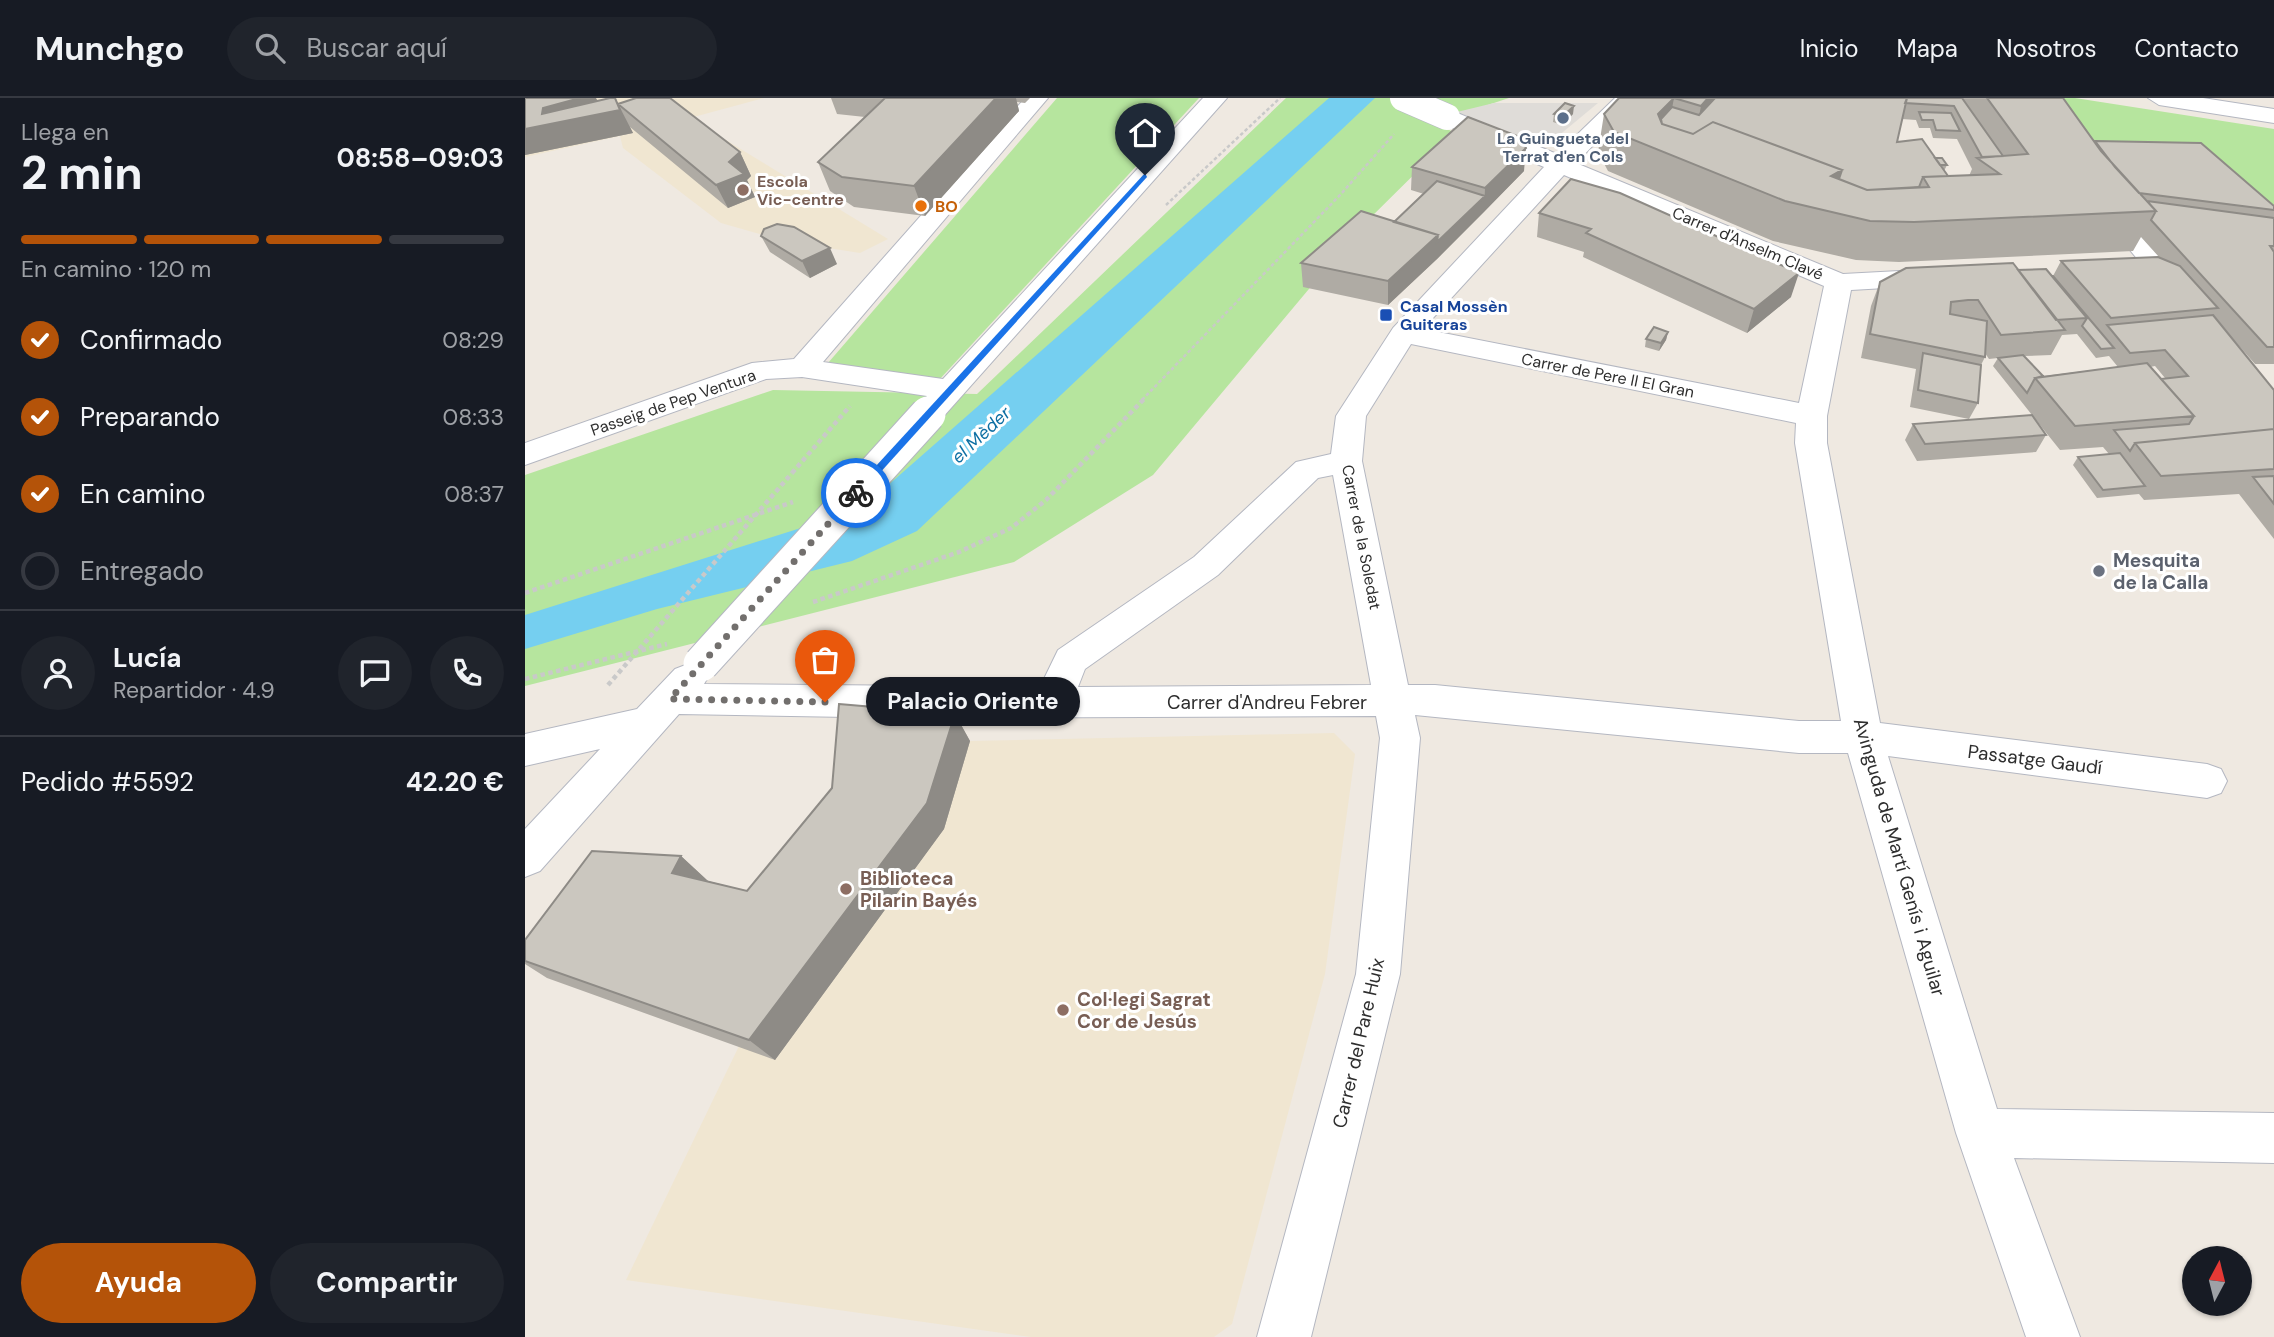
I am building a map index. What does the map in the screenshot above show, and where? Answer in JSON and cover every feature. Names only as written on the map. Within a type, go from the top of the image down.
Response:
[{"type":"street","points":[[802,368],[1037,98]]},
{"type":"street","points":[[525,858],[659,711],[690,652],[938,402],[1216,98]]},
{"type":"street","name":"Carrer d'Anselm Clavé","points":[[1403,98],[1839,282],[1963,275]]},
{"type":"street","name":"Carrer de la Soledat","points":[[1395,702],[1346,461],[1351,416],[1403,334],[1561,165],[1628,98]]},
{"type":"street","points":[[2158,98],[2274,116]]},
{"type":"street","points":[[2091,187],[2201,318]]},
{"type":"street","points":[[2129,267],[2156,265]]},
{"type":"street","name":"Avinguda de Martí Genís i Aguilar","points":[[1839,282],[1812,416],[1811,443],[1863,737],[1980,1133],[2053,1337]]},
{"type":"street","name":"Carrer de Pere II El Gran","points":[[1403,334],[1812,416]]},
{"type":"street","name":"Passeig de Pep Ventura","points":[[525,454],[762,370],[802,368],[873,378],[938,402]]},
{"type":"street","points":[[1052,702],[1071,660],[1206,566],[1307,470],[1346,461]]},
{"type":"street","name":"Carrer d'Andreu Febrer","points":[[525,750],[659,711],[907,703],[1434,700],[1799,737],[1863,737]]},
{"type":"street","name":"Carrer del Pare Huix","points":[[1284,1337],[1378,974],[1400,738],[1395,702]]},
{"type":"street","points":[[887,739],[907,703]]},
{"type":"street","name":"Passatge Gaudí","points":[[1863,737],[2207,781]]},
{"type":"street","points":[[1980,1133],[2274,1138]]},
{"type":"path","points":[[809,604],[959,552],[1011,528],[1046,500],[1341,194],[1401,126]]},
{"type":"path","points":[[608,685],[873,378]]},
{"type":"path","points":[[525,593],[797,500]]},
{"type":"path","points":[[525,679],[690,652]]},
{"type":"shaded area","name":"Escola Vic-centre","points":[[525,98],[764,98],[690,118],[888,239],[860,253],[784,241],[721,223],[623,148],[620,136],[525,157]]},
{"type":"shaded area","points":[[1494,103],[1598,103],[1557,137],[1526,138],[1457,112]]},
{"type":"shaded area","name":"Col·legi Sagrat Cor de Jesús","points":[[1334,733],[1355,754],[1325,974],[1232,1324],[1214,1337],[1031,1337],[626,1280],[739,1046],[970,741]]},
{"type":"green space","points":[[1057,98],[1199,98],[939,380],[828,363]]},
{"type":"green space","points":[[1286,98],[1509,98],[1433,123],[1456,133],[1360,228],[1153,475],[1014,562],[525,686],[525,475],[773,390],[977,394]]},
{"type":"green space","points":[[2037,98],[2075,98],[2274,129],[2274,218],[2080,153]]},
{"type":"water","name":"el Mèder","points":[[1329,98],[1375,98],[917,531],[852,561],[657,609],[525,649],[525,615],[861,509]]},
{"type":"building","points":[[525,98],[580,98],[543,108],[542,114],[610,98],[615,98],[620,110],[525,129]]},
{"type":"building","points":[[636,98],[670,98],[740,152],[729,162],[744,174],[716,185],[618,104]]},
{"type":"building","points":[[885,98],[996,98],[914,186],[842,177],[818,162]]},
{"type":"building","points":[[1619,98],[1674,98],[1658,114],[1662,124],[1693,134],[1713,122],[1842,170],[1831,176],[1867,190],[1929,187],[1923,177],[2000,174],[1977,158],[2028,154],[1987,98],[2063,98],[2101,151],[2156,211],[1914,222],[1870,221],[1785,201],[1614,132],[1604,114]]},
{"type":"building","points":[[1674,98],[1708,98],[1701,106]]},
{"type":"building","points":[[1715,98],[1907,98],[1897,142],[1922,139],[1948,176],[1923,177],[1919,187],[1867,190],[1839,179],[1842,170],[1713,122],[1693,134],[1662,124],[1661,119],[1672,107],[1699,115]]},
{"type":"building","points":[[1907,98],[1962,98],[2003,156],[1982,157],[1954,106],[1905,103]]},
{"type":"building","points":[[1565,103],[1574,106],[1563,116],[1554,114]]},
{"type":"building","points":[[1919,112],[1951,113],[1960,131],[1936,130],[1933,120],[1922,120]]},
{"type":"building","points":[[1468,117],[1520,137],[1526,148],[1485,188],[1412,167]]},
{"type":"building","points":[[2095,141],[2201,143],[2274,206],[2274,210],[2139,193]]},
{"type":"building","points":[[1935,158],[1942,158],[1947,165],[1940,165]]},
{"type":"building","points":[[1571,179],[1620,193],[1799,273],[1754,309],[1586,233],[1591,229],[1539,213]]},
{"type":"building","points":[[1437,181],[1485,196],[1437,242],[1438,235],[1394,222]]},
{"type":"building","points":[[2147,201],[2274,218],[2274,246],[2270,246],[2274,252],[2274,347],[2267,347],[2151,220],[2156,211]]},
{"type":"building","points":[[1361,211],[1438,235],[1388,281],[1301,263]]},
{"type":"building","points":[[777,224],[794,227],[830,248],[802,261],[761,236],[764,229]]},
{"type":"building","points":[[2158,257],[2180,266],[2218,308],[2111,318],[2061,261]]},
{"type":"building","points":[[2013,263],[2065,330],[2001,335],[1978,300],[1968,300],[1951,302],[1950,314],[1987,321],[1985,357],[1870,334],[1880,282],[1906,268]]},
{"type":"building","points":[[2046,269],[2087,318],[2056,320],[2018,270]]},
{"type":"building","points":[[2052,276],[2114,348],[2101,349],[2082,326],[2087,318]]},
{"type":"building","points":[[2213,315],[2274,390],[2274,429],[2135,443],[2130,451],[2114,430],[2189,424],[2194,416],[2161,379],[2188,376],[2165,350],[2130,353],[2107,325]]},
{"type":"building","points":[[1654,327],[1668,332],[1661,343],[1646,339]]},
{"type":"building","points":[[1923,353],[1981,365],[1978,403],[1918,390]]},
{"type":"building","points":[[2023,355],[2043,376],[2035,378],[2027,393],[1998,358]]},
{"type":"building","points":[[2147,363],[2194,416],[2075,426],[2035,378]]},
{"type":"building","points":[[2032,415],[2046,435],[1925,444],[1913,424]]},
{"type":"building","points":[[2274,429],[2274,469],[2161,476],[2135,443]]},
{"type":"building","points":[[2120,453],[2145,486],[2103,490],[2078,457]]},
{"type":"building","points":[[2274,476],[2274,504],[2253,477]]},
{"type":"building","name":"Biblioteca Pilarin Bayés","points":[[839,704],[955,714],[927,803],[749,1040],[525,961],[525,940],[592,851],[681,856],[672,873],[747,891],[832,788]]},
{"type":"way so far","points":[[825,702],[670,699],[856,493]]},
{"type":"place","name":"La Guingueta del Terrat d'en Cols","points":[[1563,118]]},
{"type":"place","name":"Escola Vic-centre","points":[[743,190]]},
{"type":"place","name":"BO","points":[[921,206]]},
{"type":"place","name":"Casal Mossèn Guiteras","points":[[1386,315]]},
{"type":"place","name":"Mesquita de la Calla","points":[[2099,571]]},
{"type":"place","name":"Palacio Oriente","points":[[825,702]]},
{"type":"place","name":"Biblioteca Pilarin Bayés","points":[[846,889]]},
{"type":"place","name":"Col·legi Sagrat Cor de Jesús","points":[[1063,1010]]},
{"type":"route","points":[[856,493],[1145,175]]}]
